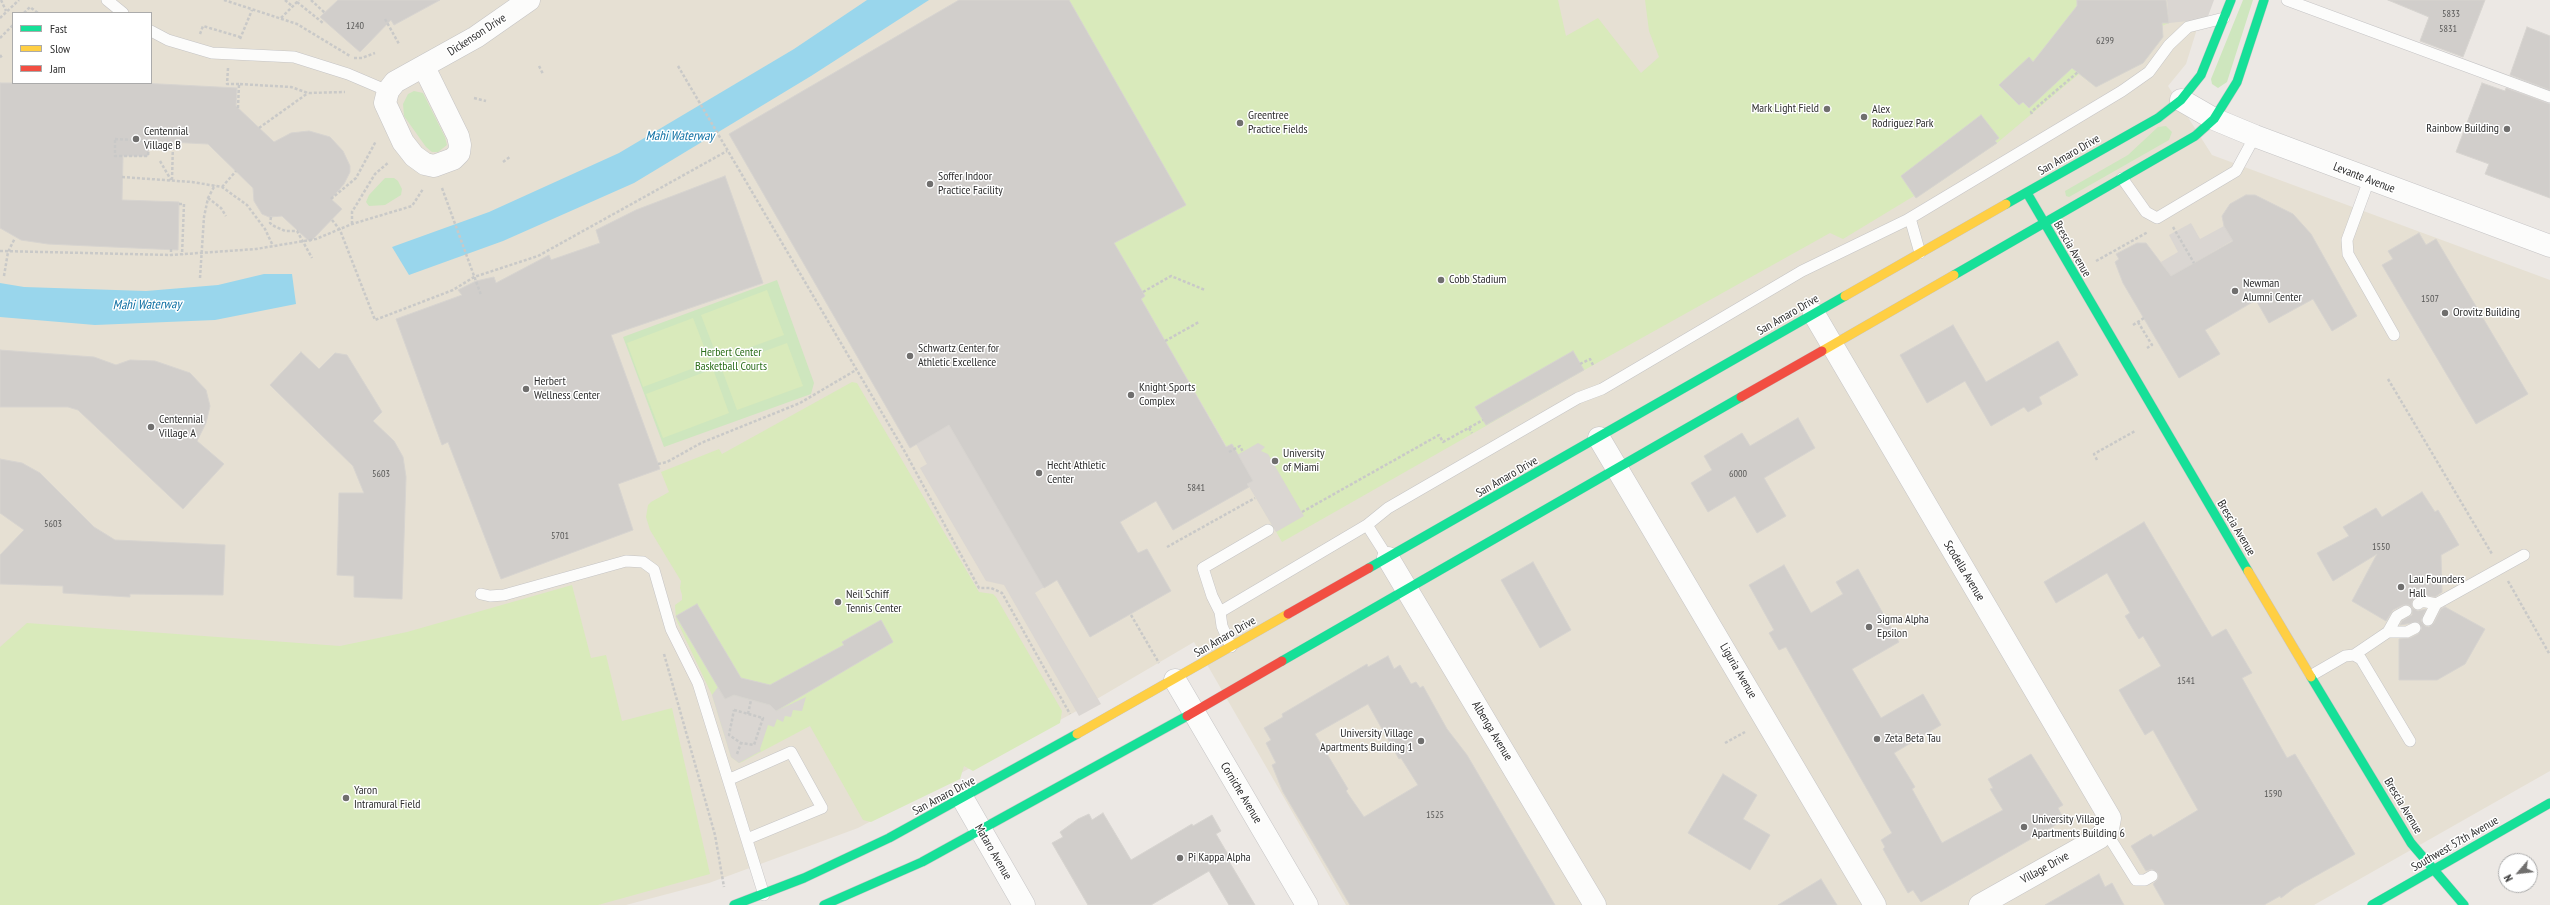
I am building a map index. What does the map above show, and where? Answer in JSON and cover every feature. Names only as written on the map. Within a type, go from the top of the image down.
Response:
[{"type":"street","name":"Dickenson Drive","points":[[388,91],[395,82],[476,37],[529,0]]},
{"type":"street","name":"San Amaro Drive","points":[[739,904],[764,895],[890,838],[963,799],[1168,674],[1231,647],[2158,118],[2182,100],[2201,75],[2231,0]]},
{"type":"street","points":[[824,905],[922,862],[981,831],[1193,712],[1616,467],[2195,136],[2214,119],[2237,82],[2264,0]]},
{"type":"street","points":[[388,91],[385,103],[389,115],[403,142],[414,156],[425,164],[434,166],[453,159],[459,153],[458,136],[424,67]]},
{"type":"street","name":"Levante Avenue","points":[[2182,100],[2214,119],[2255,136],[2369,180],[2550,246]]},
{"type":"street","name":"Brescia Avenue","points":[[2027,193],[2175,450],[2312,675],[2411,843],[2464,905]]},
{"type":"street","name":"Scodella Avenue","points":[[1814,314],[2106,810],[2110,818],[2107,831]]},
{"type":"street","name":"Liguria Avenue","points":[[1599,438],[1875,905]]},
{"type":"street","name":"Albenga Avenue","points":[[1388,558],[1595,905]]},
{"type":"street","name":"Corniche Avenue","points":[[1168,674],[1193,712],[1307,905]]},
{"type":"street","name":"Mataro Avenue","points":[[963,799],[1024,905]]},
{"type":"street","name":"Southwest 57th Avenue","points":[[2372,905],[2550,802]]},
{"type":"street","name":"Village Drive","points":[[1980,905],[2092,842],[2107,831]]},
{"type":"lane","points":[[107,0],[122,12]]},
{"type":"lane","points":[[2287,0],[2550,97]]},
{"type":"lane","points":[[1220,612],[1367,524],[1388,508],[1578,398],[1602,389],[1802,271],[1910,218],[2122,91],[2148,72],[2170,45],[2188,28],[2224,18]]},
{"type":"lane","points":[[152,32],[168,40],[192,48],[228,55],[294,57],[348,74],[388,91]]},
{"type":"lane","points":[[2122,178],[2146,212],[2157,218],[2236,171],[2255,136]]},
{"type":"lane","points":[[2369,180],[2347,240],[2348,254],[2394,336]]},
{"type":"lane","points":[[1910,218],[1920,253]]},
{"type":"lane","points":[[1367,524],[1388,558]]},
{"type":"lane","points":[[1231,647],[1222,626],[1220,612],[1212,596],[1203,568],[1268,530]]},
{"type":"lane","points":[[2428,620],[2436,604],[2524,555]]},
{"type":"lane","points":[[482,594],[490,596],[504,595],[618,562],[638,561],[650,565],[657,574],[670,629],[698,683],[730,779],[764,895]]},
{"type":"lane","points":[[2418,604],[2422,601],[2436,604]]},
{"type":"lane","points":[[2354,656],[2388,632],[2398,616],[2406,611]]},
{"type":"lane","points":[[2388,632],[2407,632],[2415,628]]},
{"type":"lane","points":[[2312,675],[2345,656],[2354,656],[2367,665],[2410,741]]},
{"type":"lane","points":[[730,779],[791,752],[822,808],[747,839]]},
{"type":"lane","points":[[2107,831],[2136,880],[2145,880],[2152,876]]},
{"type":"path","points":[[1,0],[6,11]]},
{"type":"path","points":[[0,18],[19,0]]},
{"type":"path","points":[[224,0],[281,18],[310,30],[332,47],[351,57],[362,58],[375,53]]},
{"type":"path","points":[[285,0],[292,6]]},
{"type":"path","points":[[311,0],[325,13]]},
{"type":"path","points":[[281,18],[298,1],[323,23]]},
{"type":"path","points":[[25,12],[30,7],[37,12]]},
{"type":"path","points":[[237,44],[252,10]]},
{"type":"path","points":[[384,18],[399,44]]},
{"type":"path","points":[[0,38],[12,26]]},
{"type":"path","points":[[192,48],[203,26],[240,37]]},
{"type":"path","points":[[228,65],[227,84],[291,87],[308,93],[345,92]]},
{"type":"path","points":[[540,66],[543,74]]},
{"type":"path","points":[[678,66],[905,452],[979,588],[997,590],[1002,593],[1073,720]]},
{"type":"path","points":[[2032,114],[2031,112],[2078,72]]},
{"type":"path","points":[[238,108],[239,84]]},
{"type":"path","points":[[259,128],[308,93]]},
{"type":"path","points":[[474,98],[486,101]]},
{"type":"path","points":[[115,139],[149,142],[148,156],[115,156],[115,139]]},
{"type":"path","points":[[331,199],[356,178],[376,140]]},
{"type":"path","points":[[172,180],[173,143]]},
{"type":"path","points":[[332,220],[340,230],[375,320],[453,290],[474,278],[538,256],[727,151]]},
{"type":"path","points":[[503,162],[511,156]]},
{"type":"path","points":[[160,161],[172,180]]},
{"type":"path","points":[[352,224],[352,212],[375,174],[389,162]]},
{"type":"path","points":[[222,187],[236,171]]},
{"type":"path","points":[[122,177],[172,180],[215,185],[231,191],[247,205],[265,229],[273,246]]},
{"type":"path","points":[[200,278],[204,217],[208,198],[215,185]]},
{"type":"path","points":[[442,188],[481,295]]},
{"type":"path","points":[[0,251],[201,255],[273,246],[302,241],[412,206],[423,189]]},
{"type":"path","points":[[208,198],[222,208],[226,216]]},
{"type":"path","points":[[179,204],[184,204],[182,255]]},
{"type":"path","points":[[271,217],[270,223],[285,231],[297,231],[312,258]]},
{"type":"path","points":[[2173,226],[2194,263]]},
{"type":"path","points":[[2096,261],[2130,244],[2149,232]]},
{"type":"path","points":[[4,276],[8,252],[14,238]]},
{"type":"path","points":[[171,250],[171,255]]},
{"type":"path","points":[[1143,292],[1171,276],[1205,290]]},
{"type":"path","points":[[2133,325],[2144,318]]},
{"type":"path","points":[[1165,341],[1199,322]]},
{"type":"path","points":[[2138,322],[2152,345],[2147,348]]},
{"type":"path","points":[[1580,364],[1590,359],[1593,364]]},
{"type":"path","points":[[658,464],[667,462],[701,443],[800,403],[856,370]]},
{"type":"path","points":[[2388,379],[2501,569],[2550,655]]},
{"type":"path","points":[[1302,512],[1439,435],[1443,442],[1483,420]]},
{"type":"path","points":[[1469,428],[1472,433]]},
{"type":"path","points":[[2097,460],[2094,454],[2135,431]]},
{"type":"path","points":[[1229,452],[1240,446],[1243,452]]},
{"type":"path","points":[[1167,547],[1255,498]]},
{"type":"path","points":[[1131,615],[1168,674]]},
{"type":"path","points":[[662,646],[715,835],[724,887]]},
{"type":"path","points":[[748,714],[751,700]]},
{"type":"path","points":[[734,710],[748,714],[763,718],[754,745],[741,743],[729,735],[734,710]]},
{"type":"path","points":[[1725,742],[1745,732]]},
{"type":"shaded area","name":"University of Miami","points":[[0,0],[2206,0],[2186,64],[2168,86],[2212,155],[2550,280],[2550,771],[2314,905],[1346,905],[1194,642],[1073,713],[858,828],[709,883],[626,905],[0,905]]},
{"type":"shaded area","points":[[2167,0],[2214,0],[2207,19],[2169,23]]},
{"type":"shaded area","points":[[2191,223],[2200,239],[2224,226],[2235,239],[2171,276],[2161,262],[2178,252],[2169,235]]},
{"type":"shaded area","points":[[949,425],[1044,587],[1035,593],[1101,704],[1079,716],[1004,585],[986,581],[920,468],[927,464],[916,444]]},
{"type":"shaded area","points":[[1258,443],[1265,447],[1261,451],[1268,454],[1304,516],[1276,532],[1232,458]]},
{"type":"shaded area","points":[[718,687],[725,699],[734,695],[770,705],[776,711],[806,697],[802,711],[793,710],[791,717],[785,716],[783,722],[777,719],[774,727],[768,725],[760,749],[761,751],[739,763],[731,757],[712,695]]},
{"type":"green space","points":[[995,0],[1558,0],[1566,36],[1598,18],[1641,73],[1659,57],[1649,31],[1645,0],[2166,0],[2169,23],[2162,26],[2163,37],[2143,63],[2096,87],[2079,74],[1997,143],[1916,198],[1914,196],[1843,239],[1830,233],[1579,373],[1282,542],[1141,299],[1145,295],[1129,269],[1109,246],[1130,234]]},
{"type":"green space","points":[[2243,0],[2253,0],[2227,82],[2218,88],[2212,84],[2211,79]]},
{"type":"green space","points":[[414,91],[423,93],[445,137],[447,145],[438,152],[432,152],[426,147],[404,116],[403,104],[408,94]]},
{"type":"green space","points":[[2166,126],[2172,132],[2169,140],[2069,197],[2066,196],[2065,191],[2128,155],[2158,127]]},
{"type":"green space","points":[[385,178],[394,178],[398,181],[402,189],[401,195],[385,205],[369,206],[366,202],[369,195]]},
{"type":"green space","name":"Herbert Center Basketball Courts","points":[[777,280],[814,383],[811,394],[664,447],[623,337]]},
{"type":"green space","points":[[767,290],[784,335],[718,359],[701,315]]},
{"type":"green space","points":[[693,318],[710,362],[643,387],[627,343]]},
{"type":"green space","points":[[787,343],[803,386],[737,410],[721,367]]},
{"type":"green space","points":[[713,369],[729,413],[663,438],[646,394]]},
{"type":"green space","name":"Neil Schiff Tennis Center","points":[[852,382],[857,383],[979,592],[993,594],[996,597],[1062,711],[1060,723],[973,771],[964,766],[960,779],[871,822],[863,820],[810,726],[742,762],[739,763],[731,757],[712,695],[676,619],[675,605],[682,600],[680,588],[681,581],[650,530],[646,517],[648,505],[669,492],[661,472],[719,449],[722,454]]},
{"type":"green space","name":"Yaron Intramural Field","points":[[572,585],[591,658],[606,655],[622,721],[672,708],[710,874],[598,905],[0,905],[0,647],[27,623],[340,646],[407,632]]},
{"type":"water","name":"Mahi Waterway","points":[[867,0],[929,0],[811,76],[634,183],[503,241],[409,275],[392,247],[489,212],[619,153],[794,49]]},
{"type":"water","name":"Mahi Waterway","points":[[264,274],[292,274],[296,304],[215,320],[95,325],[0,317],[0,283],[24,287],[146,291],[218,285]]},
{"type":"building","points":[[338,0],[440,0],[394,25],[391,20],[360,52],[320,17]]},
{"type":"building","points":[[959,0],[1069,0],[1186,205],[1114,243],[1145,296],[1141,299],[1226,447],[1232,444],[1253,481],[1247,484],[1249,487],[1173,530],[1156,501],[1120,522],[1138,553],[1147,549],[1171,591],[1090,637],[1057,580],[1044,588],[949,425],[910,448],[729,134]]},
{"type":"building","points":[[2077,0],[2166,0],[2169,23],[2162,23],[2163,37],[2143,63],[2096,87],[2072,68],[2029,108],[2023,102],[2019,105],[1999,85],[2029,57],[2033,62],[2077,6]]},
{"type":"building","points":[[2388,0],[2485,0],[2463,57],[2420,41],[2429,17]]},
{"type":"building","points":[[2527,27],[2550,36],[2550,90],[2510,75]]},
{"type":"building","name":"Centennial Village B","points":[[0,83],[152,84],[237,88],[236,106],[274,142],[291,133],[309,131],[330,137],[343,151],[350,166],[350,172],[344,184],[331,199],[342,209],[310,242],[282,216],[269,217],[262,214],[254,201],[253,188],[208,144],[149,141],[148,156],[123,156],[122,200],[179,202],[178,250],[48,244],[21,240],[0,228]]},
{"type":"building","name":"Rainbow Building","points":[[2482,83],[2505,91],[2506,88],[2550,104],[2550,198],[2485,174],[2489,164],[2456,152]]},
{"type":"building","points":[[1981,115],[1999,138],[1995,141],[1997,143],[1916,198],[1901,176]]},
{"type":"building","name":"Herbert Wellness Center","points":[[725,176],[763,283],[611,335],[660,469],[618,484],[633,530],[501,579],[448,442],[442,445],[396,319],[462,295],[458,290],[476,281],[494,277],[496,283],[549,255],[551,260],[600,243],[596,230],[636,210]]},
{"type":"building","name":"Newman Alumni Center","points":[[2246,195],[2255,195],[2293,214],[2311,234],[2357,316],[2332,331],[2313,299],[2269,323],[2256,300],[2205,330],[2220,354],[2179,378],[2123,283],[2115,262],[2119,259],[2116,254],[2137,243],[2146,243],[2171,276],[2233,241],[2224,226],[2222,216],[2230,204]]},
{"type":"building","name":"Orovitz Building","points":[[2419,233],[2426,245],[2436,239],[2528,394],[2476,424],[2382,265],[2393,259],[2388,251]]},
{"type":"building","points":[[1953,325],[1986,382],[2058,341],[2078,375],[2039,397],[2042,404],[2028,412],[2024,407],[1991,426],[1965,381],[1927,403],[1900,355]]},
{"type":"building","name":"Centennial Village A","points":[[0,350],[94,357],[116,365],[130,360],[155,361],[190,373],[206,390],[210,406],[206,423],[197,441],[224,464],[183,509],[78,410],[68,407],[0,407]]},
{"type":"building","points":[[1573,351],[1584,370],[1486,425],[1475,407]]},
{"type":"building","points":[[301,352],[319,369],[335,353],[347,355],[382,412],[373,421],[394,441],[403,457],[406,477],[402,599],[354,597],[354,576],[337,575],[339,493],[364,493],[353,466],[270,385]]},
{"type":"building","points":[[1798,418],[1815,448],[1764,478],[1786,516],[1757,533],[1735,496],[1708,512],[1691,483],[1712,470],[1704,456],[1742,433],[1750,446]]},
{"type":"building","points":[[0,459],[22,463],[40,473],[94,527],[115,540],[225,545],[223,595],[130,594],[130,597],[63,593],[63,586],[0,584],[0,555],[24,530],[0,513]]},
{"type":"building","name":"Lau Founders Hall","points":[[2422,492],[2435,512],[2438,510],[2459,545],[2441,555],[2442,592],[2435,597],[2418,595],[2412,601],[2412,608],[2409,605],[2403,605],[2393,610],[2386,621],[2352,601],[2377,554],[2333,581],[2317,553],[2349,536],[2343,527],[2376,508],[2382,517]]},
{"type":"building","points":[[2144,522],[2212,637],[2226,629],[2252,673],[2242,678],[2287,758],[2295,754],[2355,854],[2294,888],[2281,898],[2280,896],[2264,905],[2165,905],[2153,884],[2158,879],[2158,873],[2152,869],[2146,871],[2131,846],[2151,834],[2153,837],[2198,810],[2153,730],[2145,735],[2119,690],[2161,666],[2143,636],[2139,639],[2125,616],[2130,613],[2107,573],[2056,603],[2044,582]]},
{"type":"building","points":[[1533,562],[1571,630],[1540,648],[1501,580]]},
{"type":"building","points":[[1784,565],[1811,613],[1843,594],[1836,582],[1858,569],[1899,642],[1852,669],[1881,718],[1923,694],[1941,725],[1894,753],[1915,787],[1912,789],[1942,843],[2003,810],[1990,789],[1993,788],[1988,779],[2031,754],[2063,805],[2058,808],[2064,820],[1921,902],[1913,890],[1908,893],[1883,849],[1885,847],[1881,840],[1892,833],[1786,647],[1779,650],[1769,633],[1774,630],[1749,585]]},
{"type":"building","points":[[697,604],[741,678],[770,685],[844,645],[842,642],[881,620],[893,642],[776,711],[770,705],[734,695],[725,699],[676,616]]},
{"type":"building","points":[[2445,607],[2485,629],[2465,664],[2437,680],[2399,680],[2399,639],[2410,638],[2418,634],[2422,628],[2418,622],[2400,625],[2402,621],[2412,615],[2412,608],[2418,611],[2426,609],[2421,621],[2425,626],[2429,627],[2434,623],[2441,609]]},
{"type":"building","points":[[1388,656],[1394,669],[1400,665],[1411,684],[1416,682],[1420,688],[1423,686],[1447,729],[1467,755],[1555,905],[1350,905],[1283,792],[1272,765],[1276,763],[1266,743],[1271,740],[1264,728],[1283,717],[1282,714],[1367,664],[1368,667]],"holes":[[[1368,704],[1399,759],[1401,758],[1418,785],[1364,817],[1346,791],[1348,789],[1315,734]]]},
{"type":"building","points":[[1723,774],[1757,795],[1743,819],[1770,835],[1750,870],[1688,833]]},
{"type":"building","name":"Pi Kappa Alpha","points":[[1103,813],[1131,860],[1192,824],[1193,826],[1212,815],[1221,831],[1216,834],[1229,856],[1227,858],[1255,905],[1229,905],[1209,871],[1151,905],[1088,905],[1052,843],[1063,837],[1060,832],[1078,819],[1089,814],[1092,820]]},
{"type":"building","points":[[2099,874],[2105,887],[2112,883],[2124,905],[2045,905]]},
{"type":"building","points":[[1821,879],[1837,905],[1778,905]]},
{"type":"traffic: fast","points":[[2006,204],[2158,118],[2181,100],[2201,75],[2231,0]]},
{"type":"traffic: fast","points":[[1954,275],[2195,136],[2214,119],[2237,82],[2264,0]]},
{"type":"traffic: fast","points":[[2027,193],[2248,571]]},
{"type":"traffic: fast","points":[[1369,568],[1845,296]]},
{"type":"traffic: fast","points":[[1282,661],[1741,397]]},
{"type":"traffic: fast","points":[[2311,677],[2411,843],[2464,905]]},
{"type":"traffic: fast","points":[[824,905],[922,862],[1187,716]]},
{"type":"traffic: fast","points":[[734,905],[804,878],[889,838],[1077,734]]},
{"type":"traffic: fast","points":[[2372,905],[2550,803]]},
{"type":"traffic: slow","points":[[1845,296],[2006,204]]},
{"type":"traffic: slow","points":[[1822,351],[1954,275]]},
{"type":"traffic: slow","points":[[2248,571],[2311,677]]},
{"type":"traffic: slow","points":[[1077,734],[1288,614]]},
{"type":"traffic: jam","points":[[1741,397],[1822,351]]},
{"type":"traffic: jam","points":[[1288,614],[1369,568]]},
{"type":"traffic: jam","points":[[1187,716],[1282,661]]},
{"type":"place","name":"Mark Light Field","points":[[1827,109]]},
{"type":"place","name":"Alex Rodriguez Park","points":[[1864,117]]},
{"type":"place","name":"Greentree Practice Fields","points":[[1240,123]]},
{"type":"place","name":"Rainbow Building","points":[[2507,129]]},
{"type":"place","name":"Centennial Village B","points":[[136,139]]},
{"type":"place","name":"Soffer Indoor Practice Facility","points":[[930,184]]},
{"type":"place","name":"Cobb Stadium","points":[[1441,280]]},
{"type":"place","name":"Newman Alumni Center","points":[[2235,291]]},
{"type":"place","name":"Orovitz Building","points":[[2445,313]]},
{"type":"place","name":"Schwartz Center for Athletic Excellence","points":[[910,356]]},
{"type":"place","name":"Herbert Wellness Center","points":[[526,389]]},
{"type":"place","name":"Knight Sports Complex","points":[[1131,395]]},
{"type":"place","name":"Centennial Village A","points":[[151,427]]},
{"type":"place","name":"University of Miami","points":[[1275,461]]},
{"type":"place","name":"Hecht Athletic Center","points":[[1039,473]]},
{"type":"place","name":"Lau Founders Hall","points":[[2401,587]]},
{"type":"place","name":"Neil Schiff Tennis Center","points":[[838,602]]},
{"type":"place","name":"Sigma Alpha Epsilon","points":[[1869,627]]},
{"type":"place","name":"Zeta Beta Tau","points":[[1877,739]]},
{"type":"place","name":"University Village Apartments Building 1","points":[[1421,741]]},
{"type":"place","name":"Yaron Intramural Field","points":[[346,798]]},
{"type":"place","name":"University Village Apartments Building 6","points":[[2024,827]]},
{"type":"place","name":"Pi Kappa Alpha","points":[[1180,858]]}]
